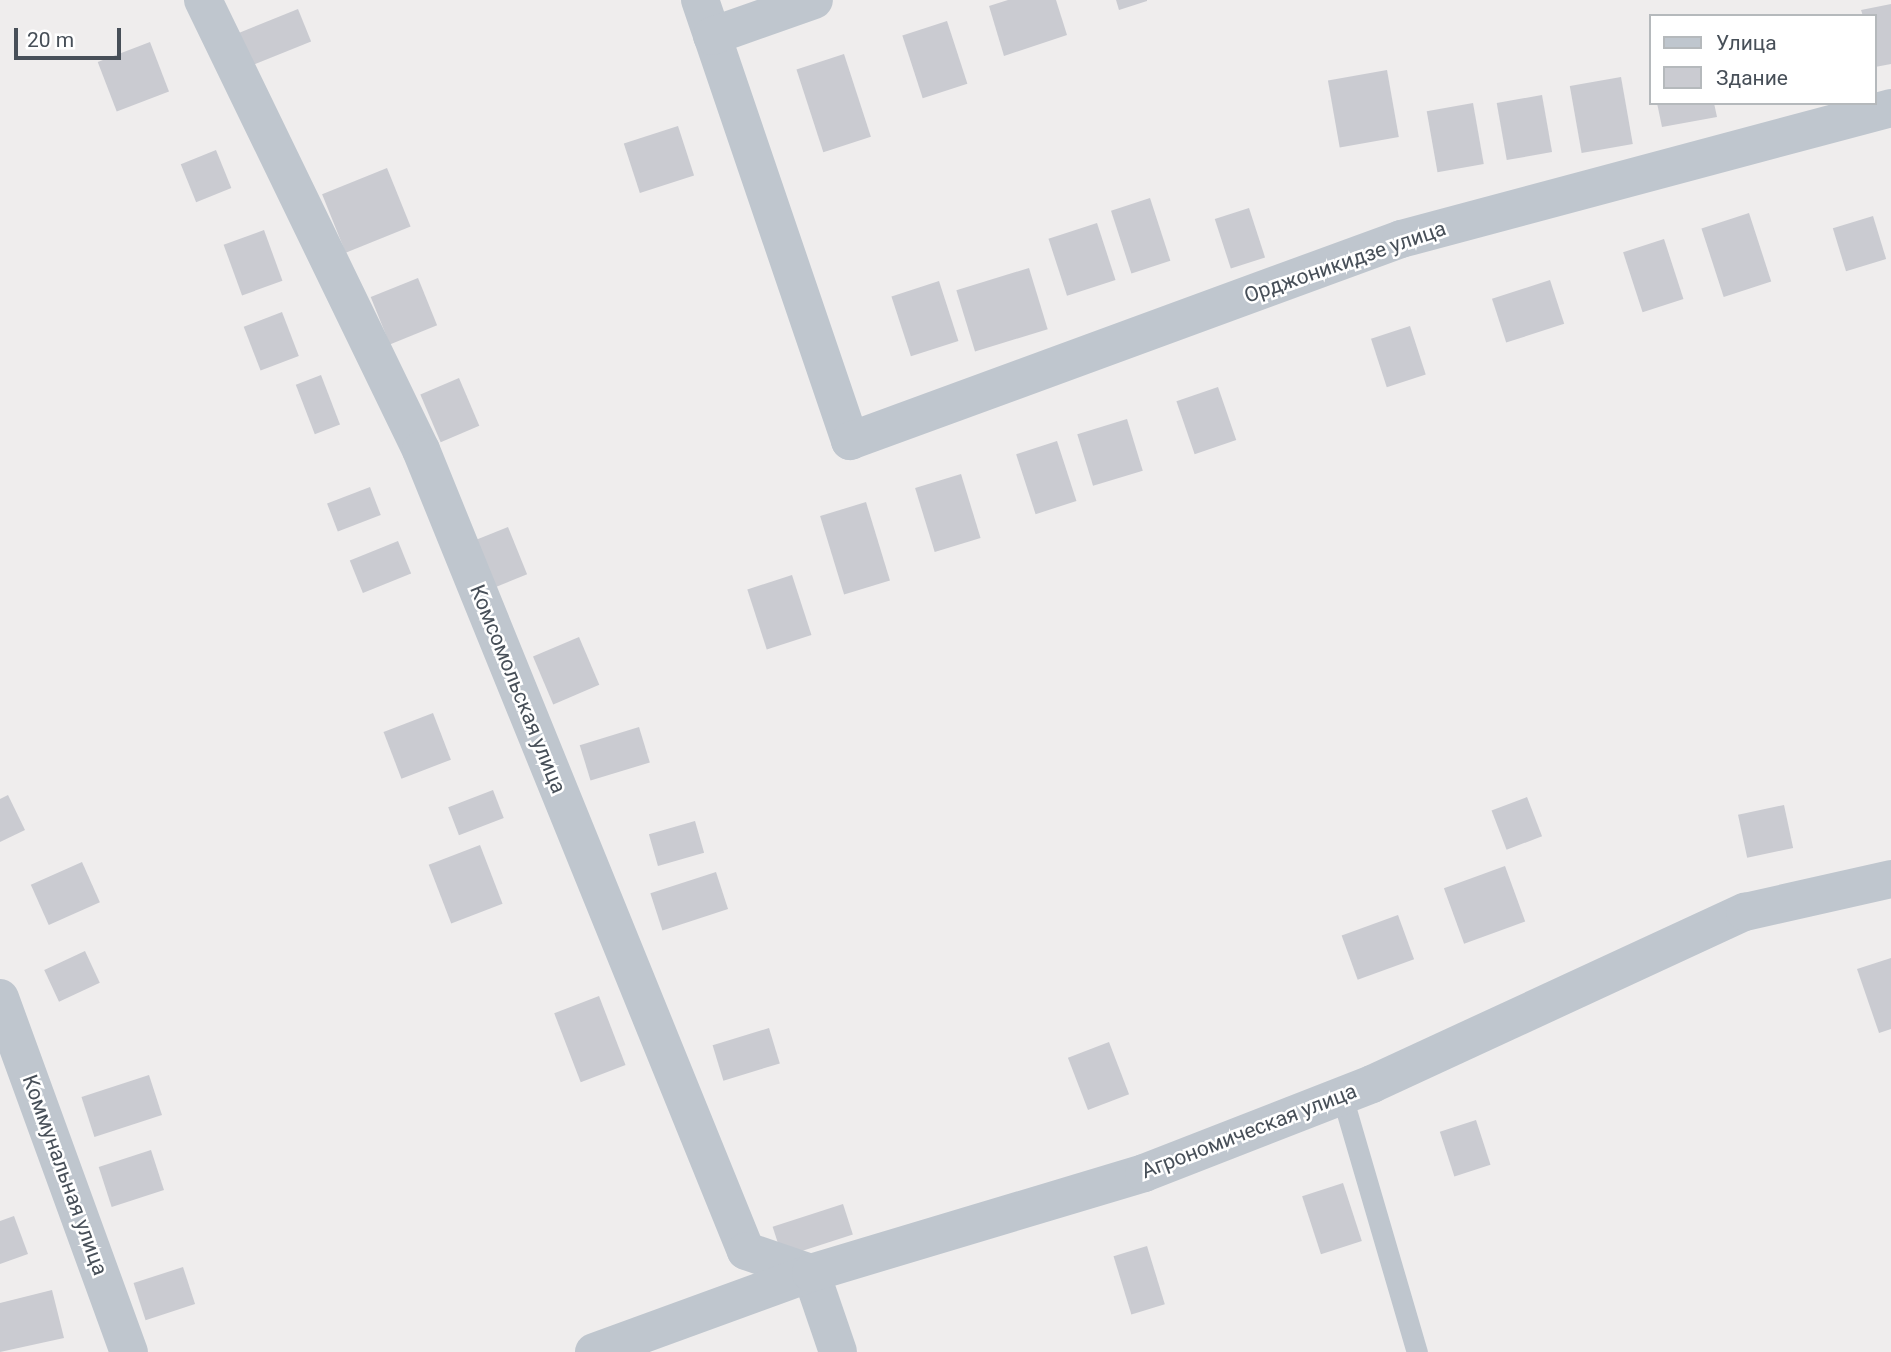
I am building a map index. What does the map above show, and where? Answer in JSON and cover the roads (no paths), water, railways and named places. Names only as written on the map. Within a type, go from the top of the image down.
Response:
[{"type":"street","name":"Комсомольская улица","points":[[203,0],[421,450],[746,1251],[811,1273]]},
{"type":"street","points":[[700,0],[712,36],[814,0]]},
{"type":"street","name":"Орджоникидзе улица","points":[[712,36],[850,441],[1401,239],[1891,108]]},
{"type":"street","name":"Агрономическая улица","points":[[594,1352],[811,1273],[1144,1173],[1342,1096],[1745,912],[1891,879]]},
{"type":"street","name":"Коммунальная улица","points":[[0,998],[129,1352]]},
{"type":"street","points":[[811,1273],[838,1352]]},
{"type":"lane","points":[[1342,1096],[1417,1352]]}]
